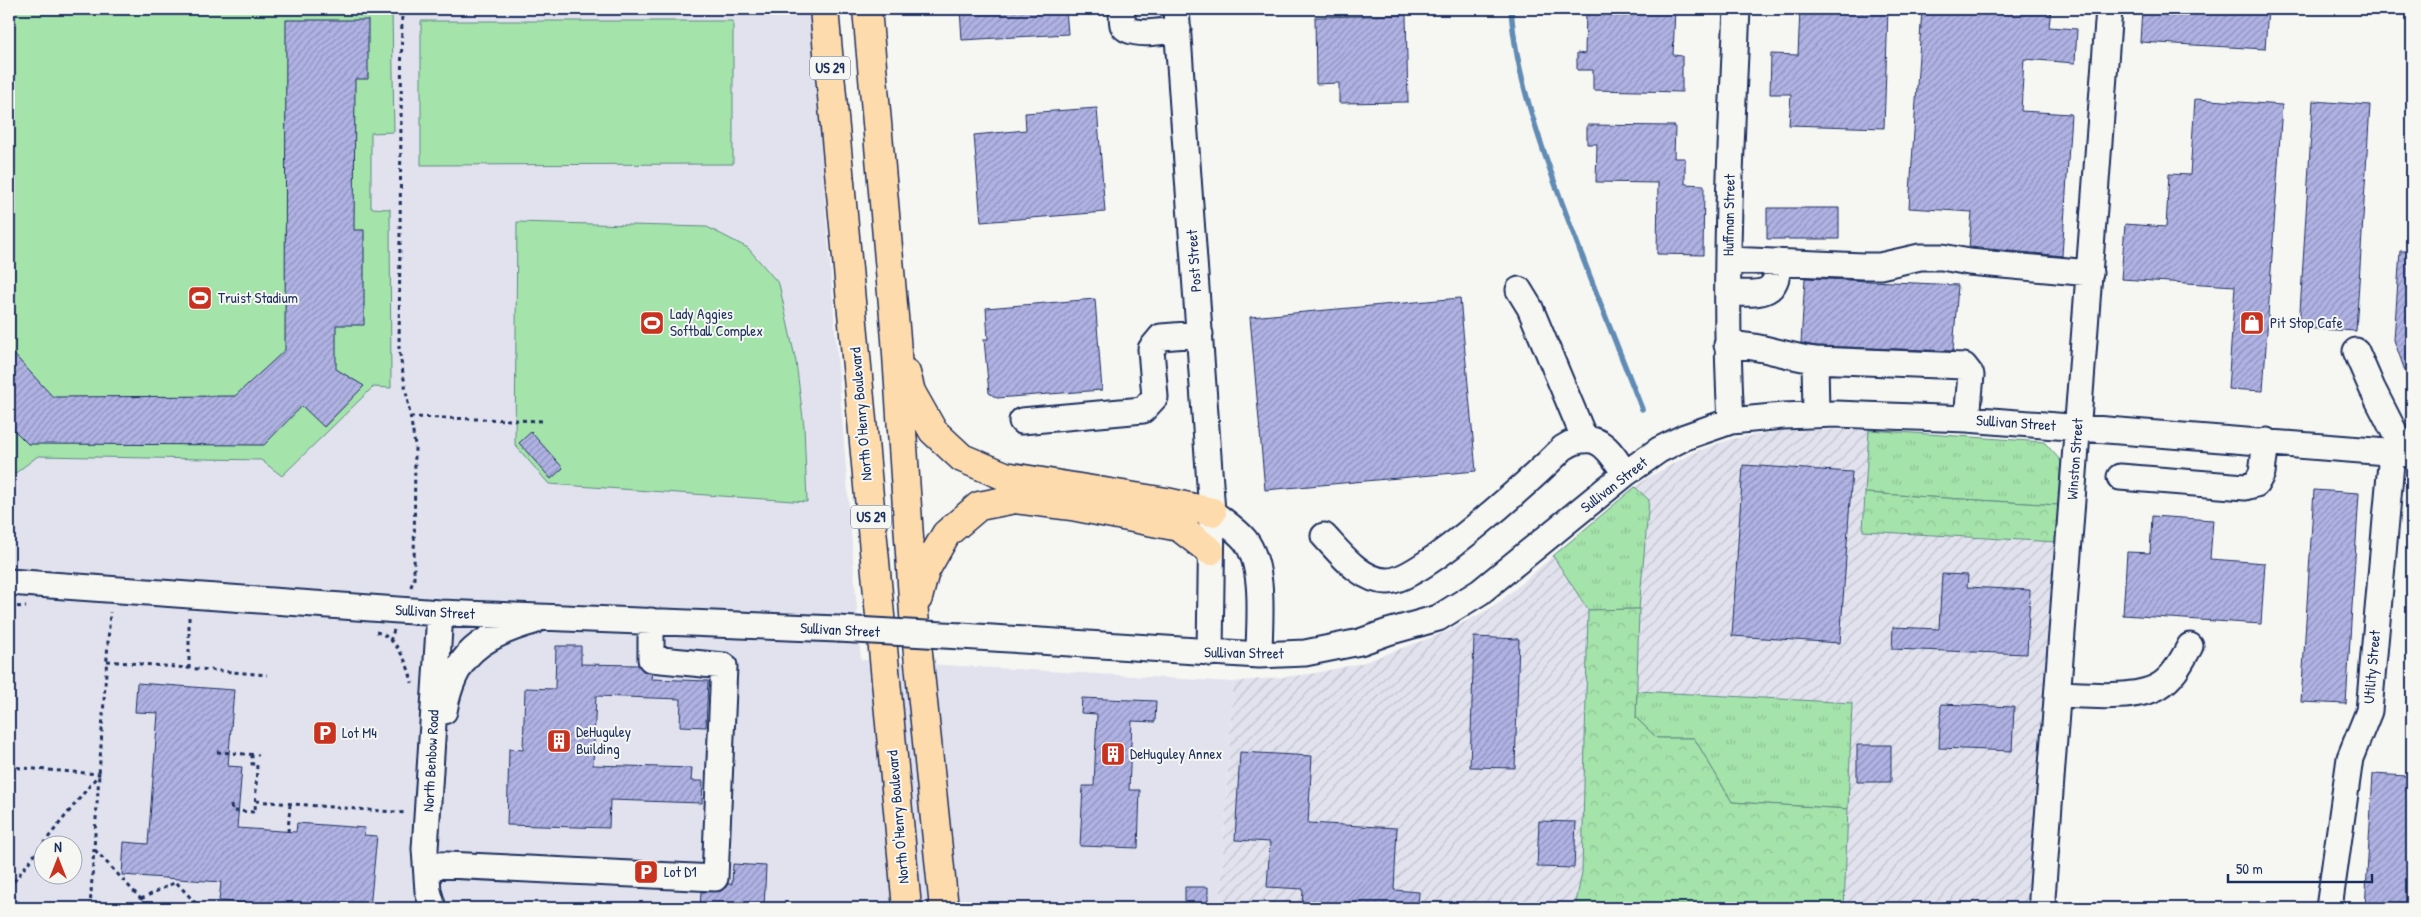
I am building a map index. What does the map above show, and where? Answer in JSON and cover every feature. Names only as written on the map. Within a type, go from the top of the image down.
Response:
[{"type":"highway","name":"North O'Henry Boulevard","points":[[824,9],[907,908]]},
{"type":"highway","name":"US 29","points":[[866,9],[896,339],[914,614],[944,908]]},
{"type":"highway","points":[[896,339],[911,392],[933,430],[962,458],[1005,476],[1166,502],[1212,512]]},
{"type":"highway","points":[[914,614],[925,571],[946,534],[979,506],[1015,499],[1072,506],[1179,527],[1209,548],[1210,551]]},
{"type":"street","name":"Huffman Street","points":[[1731,421],[1727,346],[1737,9]]},
{"type":"street","name":"Winston Street","points":[[2044,908],[2042,898],[2059,694],[2109,9]]},
{"type":"street","points":[[1122,17],[1127,30],[1140,33],[1177,19]]},
{"type":"street","name":"Post Street","points":[[1177,19],[1212,512],[1210,653]]},
{"type":"street","points":[[1729,260],[1880,266],[1920,257],[1942,257],[1969,262],[2090,273]]},
{"type":"street","points":[[1728,293],[1762,293],[1773,287],[1778,275],[1778,262]]},
{"type":"street","points":[[1519,290],[1534,316],[1585,440]]},
{"type":"street","points":[[1022,421],[1143,410],[1154,397],[1152,349],[1161,337],[1200,334]]},
{"type":"street","points":[[1727,346],[1746,345],[1788,356],[1815,360],[1964,366],[1971,375],[1967,419]]},
{"type":"street","points":[[2356,351],[2403,453]]},
{"type":"street","points":[[1815,360],[1816,414]]},
{"type":"street","name":"Sullivan Street","points":[[9,582],[440,613],[838,629],[1210,653],[1259,655],[1305,653],[1360,642],[1438,618],[1480,592],[1625,474],[1659,450],[1685,437],[1731,421],[1816,414],[1967,419],[2403,453]]},
{"type":"street","points":[[1324,536],[1348,562],[1366,574],[1378,580],[1398,580],[1440,555],[1563,448],[1575,441],[1585,440],[1600,443],[1609,449],[1625,474]]},
{"type":"street","points":[[2120,477],[2246,487],[2256,484],[2262,473],[2266,441]]},
{"type":"street","name":"Utility Street","points":[[2329,908],[2350,758],[2369,711],[2403,453]]},
{"type":"street","points":[[1212,512],[1245,541],[1255,562],[1259,589],[1259,655]]},
{"type":"street","name":"North Benbow Road","points":[[433,908],[428,891],[426,864],[440,613]]},
{"type":"street","points":[[431,764],[441,732],[446,698],[457,668],[480,643],[516,626],[547,617]]},
{"type":"street","points":[[426,864],[715,878],[724,666],[651,659],[651,621]]},
{"type":"street","points":[[2059,694],[2135,694],[2159,686],[2175,672],[2190,646]]},
{"type":"path","points":[[390,641],[414,579],[415,444],[399,349],[402,9]]},
{"type":"path","points":[[410,418],[546,421]]},
{"type":"path","points":[[9,606],[27,607]]},
{"type":"path","points":[[101,612],[120,613]]},
{"type":"path","points":[[90,908],[110,612]]},
{"type":"path","points":[[179,616],[199,617]]},
{"type":"path","points":[[189,617],[189,668]]},
{"type":"path","points":[[374,631],[381,633],[398,649],[410,672],[413,688]]},
{"type":"path","points":[[107,662],[267,675]]},
{"type":"path","points":[[217,752],[259,755]]},
{"type":"path","points":[[232,805],[232,812],[255,812],[257,764],[252,764],[252,755]]},
{"type":"path","points":[[9,767],[99,774]]},
{"type":"path","points":[[52,834],[99,774]]},
{"type":"path","points":[[256,801],[412,814]]},
{"type":"path","points":[[288,832],[290,804]]},
{"type":"path","points":[[94,849],[141,899]]},
{"type":"path","points":[[21,908],[9,887],[32,859]]},
{"type":"path","points":[[131,908],[141,899],[176,882],[200,908]]},
{"type":"shaded area","points":[[9,9],[810,9],[861,660],[1233,682],[1220,908],[9,908]]},
{"type":"shaded area","points":[[1869,430],[1863,531],[2056,542],[2027,908],[1844,908],[1852,704],[1637,691],[1639,609],[1649,500],[1635,487],[1649,477],[1695,452],[1732,439],[1780,431]]},
{"type":"shaded area","points":[[1553,556],[1588,610],[1582,872],[1575,908],[1220,908],[1233,682],[1311,674],[1362,663],[1446,632],[1495,606]]},
{"type":"green space","name":"Truist Stadium","points":[[9,9],[392,9],[394,132],[371,133],[371,208],[390,209],[391,388],[373,387],[282,476],[261,460],[38,456],[9,478]]},
{"type":"green space","points":[[421,21],[733,21],[733,164],[421,165]]},
{"type":"green space","name":"Lady Aggies Softball Complex","points":[[517,222],[707,227],[748,248],[779,284],[796,362],[804,426],[807,502],[549,484],[515,445]]},
{"type":"green space","points":[[1869,430],[2044,442],[2061,461],[2058,505],[1865,493]]},
{"type":"green space","points":[[1635,487],[1649,500],[1639,609],[1588,610],[1553,556]]},
{"type":"green space","points":[[1865,493],[2058,505],[2056,542],[1863,531]]},
{"type":"green space","points":[[1639,609],[1636,718],[1657,738],[1694,738],[1732,802],[1848,809],[1844,908],[1575,908],[1582,872],[1588,610]]},
{"type":"green space","points":[[1637,691],[1852,703],[1848,809],[1732,802],[1694,738],[1657,738],[1636,718]]},
{"type":"building","points":[[960,9],[1066,9],[1068,34],[962,40]]},
{"type":"building","points":[[1586,9],[1675,9],[1673,55],[1682,56],[1682,92],[1593,90],[1593,70],[1577,70],[1577,53],[1585,54]]},
{"type":"building","points":[[1800,9],[1888,9],[1884,128],[1789,125],[1791,94],[1770,94],[1771,54],[1798,55]]},
{"type":"building","points":[[1922,9],[2051,9],[2049,27],[2077,29],[2075,63],[2024,59],[2021,111],[2071,114],[2062,256],[1969,247],[1972,212],[1909,208]]},
{"type":"building","points":[[2142,9],[2268,9],[2265,49],[2140,42]]},
{"type":"building","points":[[1406,15],[1408,102],[1339,103],[1339,83],[1316,84],[1315,17]]},
{"type":"building","points":[[286,20],[368,20],[368,79],[355,79],[354,230],[364,230],[364,325],[336,325],[336,369],[364,386],[324,427],[302,406],[264,445],[28,444],[9,425],[9,349],[53,397],[235,396],[285,350]]},
{"type":"building","points":[[2195,99],[2282,105],[2263,391],[2228,389],[2235,286],[2121,279],[2125,224],[2166,227],[2169,174],[2190,175]]},
{"type":"building","points":[[2313,101],[2370,105],[2356,331],[2299,328]]},
{"type":"building","points":[[1097,108],[1105,212],[981,222],[974,135],[1026,130],[1025,113]]},
{"type":"building","points":[[1587,125],[1675,126],[1674,158],[1685,158],[1685,184],[1704,185],[1703,255],[1657,254],[1658,183],[1596,182],[1597,144],[1587,144]]},
{"type":"building","points":[[1767,208],[1839,208],[1839,239],[1767,239]]},
{"type":"building","points":[[2400,251],[2412,251],[2412,384],[2410,385],[2394,340]]},
{"type":"building","points":[[1805,278],[1958,285],[1953,351],[1816,346],[1801,343]]},
{"type":"building","points":[[1460,298],[1476,471],[1265,490],[1250,317]]},
{"type":"building","points":[[1095,299],[1102,390],[997,398],[989,393],[984,339],[988,339],[986,308]]},
{"type":"building","points":[[531,432],[563,468],[551,479],[519,443]]},
{"type":"building","points":[[1743,465],[1852,472],[1840,643],[1732,636]]},
{"type":"building","points":[[2314,490],[2359,493],[2346,704],[2301,702]]},
{"type":"building","points":[[2152,516],[2213,520],[2210,559],[2265,563],[2261,624],[2123,615],[2127,552],[2150,553]]},
{"type":"building","points":[[1942,574],[1968,575],[1967,587],[2030,590],[2027,654],[1892,649],[1893,627],[1939,629]]},
{"type":"building","points":[[1474,637],[1519,639],[1515,768],[1470,767]]},
{"type":"building","name":"DeHuguley Building","points":[[556,646],[581,646],[581,664],[638,665],[643,671],[652,673],[651,679],[708,681],[706,727],[680,726],[681,699],[596,696],[593,765],[692,768],[691,781],[703,781],[702,803],[610,800],[609,828],[507,825],[509,749],[523,750],[525,688],[555,689]]},
{"type":"building","points":[[137,683],[234,690],[228,766],[242,767],[237,828],[296,832],[297,823],[365,828],[364,835],[377,836],[370,908],[274,908],[275,905],[219,901],[221,882],[122,875],[124,842],[148,844],[158,713],[135,712]]},
{"type":"building","name":"DeHuguley Annex","points":[[1082,698],[1156,701],[1155,722],[1132,721],[1129,790],[1140,790],[1138,848],[1080,846],[1083,786],[1094,786],[1097,714],[1081,713]]},
{"type":"building","points":[[1941,704],[2014,707],[2012,751],[1939,748]]},
{"type":"building","points":[[1857,745],[1891,745],[1891,782],[1857,782]]},
{"type":"building","points":[[1240,752],[1312,756],[1308,823],[1397,828],[1394,890],[1419,892],[1418,908],[1302,908],[1303,889],[1267,887],[1270,842],[1235,840]]},
{"type":"building","points":[[2373,774],[2407,776],[2406,791],[2412,792],[2412,908],[2365,908]]},
{"type":"building","points":[[1539,821],[1576,822],[1574,868],[1537,867]]},
{"type":"building","points":[[733,864],[766,866],[764,908],[700,908],[701,892],[721,891],[728,884],[732,884]]},
{"type":"building","points":[[1185,887],[1208,887],[1208,908],[1185,908]]},
{"type":"waterway","points":[[1511,9],[1523,83],[1537,132],[1553,179],[1642,409]]},
{"type":"place","name":"Truist Stadium","points":[[200,298]]},
{"type":"place","name":"Lady Aggies Softball Complex","points":[[652,323]]},
{"type":"place","name":"Pit Stop Cafe","points":[[2252,323]]},
{"type":"place","name":"Lot M4","points":[[325,733]]},
{"type":"place","name":"DeHuguley Building","points":[[559,741]]},
{"type":"place","name":"DeHuguley Annex","points":[[1113,754]]},
{"type":"place","name":"Lot D1","points":[[646,872]]}]
